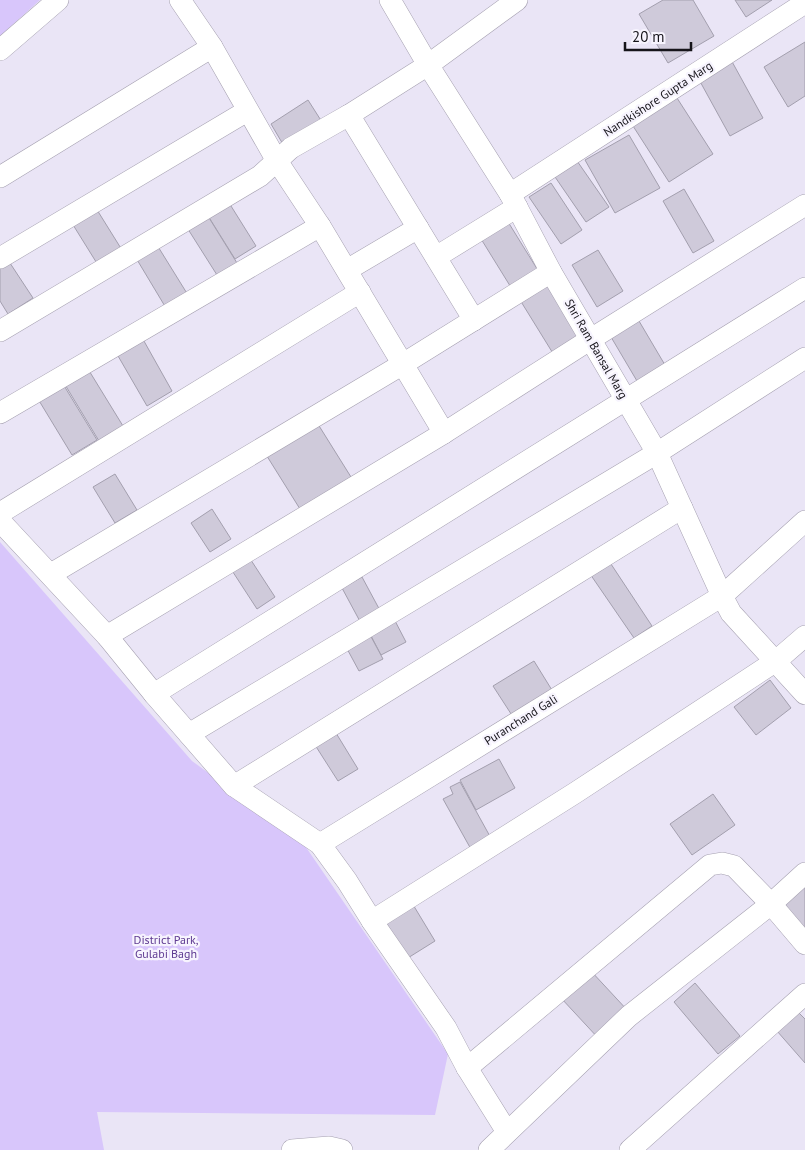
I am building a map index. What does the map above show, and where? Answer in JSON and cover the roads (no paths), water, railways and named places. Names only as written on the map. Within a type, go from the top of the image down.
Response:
[{"type":"street","points":[[0,50],[58,0]]},
{"type":"street","points":[[180,0],[212,47],[277,161],[320,226],[444,433]]},
{"type":"street","name":"Shri Ram Bansal Marg","points":[[390,0],[513,200],[551,272],[657,453],[731,613],[805,694]]},
{"type":"street","points":[[0,332],[260,176],[291,148],[349,115],[428,64],[518,0]]},
{"type":"street","name":"Nandkishore Gupta Marg","points":[[436,257],[513,200],[805,3]]},
{"type":"street","points":[[0,177],[212,47]]},
{"type":"street","points":[[0,258],[247,111]]},
{"type":"street","points":[[349,115],[474,320]]},
{"type":"street","points":[[107,636],[444,433],[805,204]]},
{"type":"street","points":[[0,414],[320,226]]},
{"type":"street","points":[[347,270],[418,228]]},
{"type":"street","points":[[51,574],[404,364],[551,272]]},
{"type":"street","points":[[154,694],[805,288]]},
{"type":"street","points":[[0,513],[360,292]]},
{"type":"street","points":[[189,734],[657,453],[805,358]]},
{"type":"street","points":[[234,786],[682,508]]},
{"type":"street","points":[[0,521],[107,636],[154,694],[234,786],[320,844],[446,1028],[467,1068],[507,1132]]},
{"type":"street","name":"Puranchand Gali","points":[[320,844],[722,596],[805,521]]},
{"type":"street","points":[[372,921],[575,793],[776,661],[805,636]]},
{"type":"street","points":[[467,1068],[710,865],[722,862],[734,866],[771,904],[805,944]]},
{"type":"street","points":[[489,1150],[629,1016],[771,904],[805,873]]},
{"type":"street","points":[[630,1150],[805,994]]},
{"type":"street","points":[[292,1150],[329,1147],[342,1150]]},
{"type":"park label","name":"District Park, Gulabi Bagh","points":[[166,947]]}]
